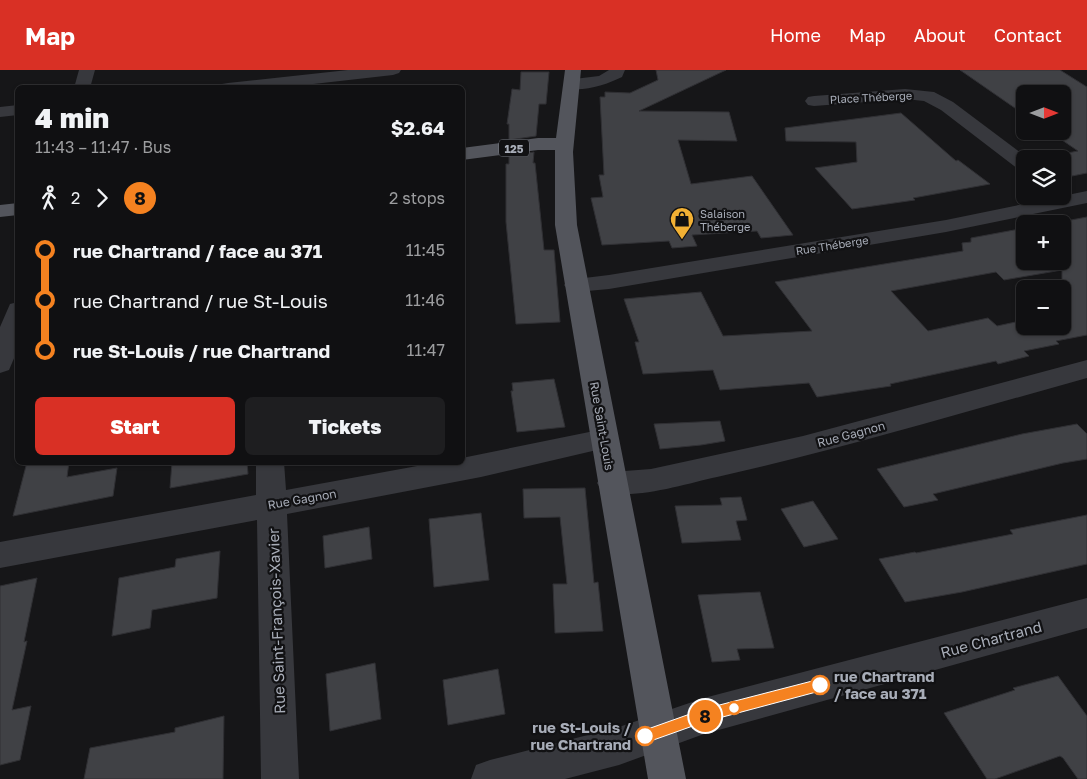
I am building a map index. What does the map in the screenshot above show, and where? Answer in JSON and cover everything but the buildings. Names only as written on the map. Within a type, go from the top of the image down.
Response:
[{"type":"main road","name":"Rue Saint-Louis","points":[[573,77],[565,144],[565,214],[612,483],[668,779]]},
{"type":"main road","name":"125","points":[[465,154],[531,145],[565,144]]},
{"type":"main road","points":[[0,211],[15,209]]},
{"type":"street","points":[[83,85],[87,70]]},
{"type":"street","points":[[237,85],[249,81],[393,70]]},
{"type":"street","points":[[573,77],[603,80],[616,74],[617,70]]},
{"type":"street","name":"Place Théberge","points":[[814,101],[905,94],[928,96],[947,106],[1016,158]]},
{"type":"street","points":[[0,112],[15,110]]},
{"type":"street","name":"Rue Théberge","points":[[576,285],[608,282],[946,226],[1074,197]]},
{"type":"street","points":[[6,353],[15,321]]},
{"type":"street","name":"Rue Gagnon","points":[[612,483],[651,480],[803,447],[1087,369]]},
{"type":"street","name":"Rue Gagnon","points":[[0,555],[481,466],[604,439]]},
{"type":"street","name":"Rue Saint-François-Xavier","points":[[270,465],[280,779]]},
{"type":"street","name":"Rue Chartrand","points":[[490,779],[619,746],[704,716],[1087,613]]},
{"type":"bus line","name":"8","points":[[645,736],[704,716],[820,685]]},
{"type":"place","name":"Salaison Théberge","points":[[682,240]]},
{"type":"place","name":"rue Chartrand / face au 371","points":[[820,685]]},
{"type":"place","name":"rue St-Louis / rue Chartrand","points":[[645,736]]}]
